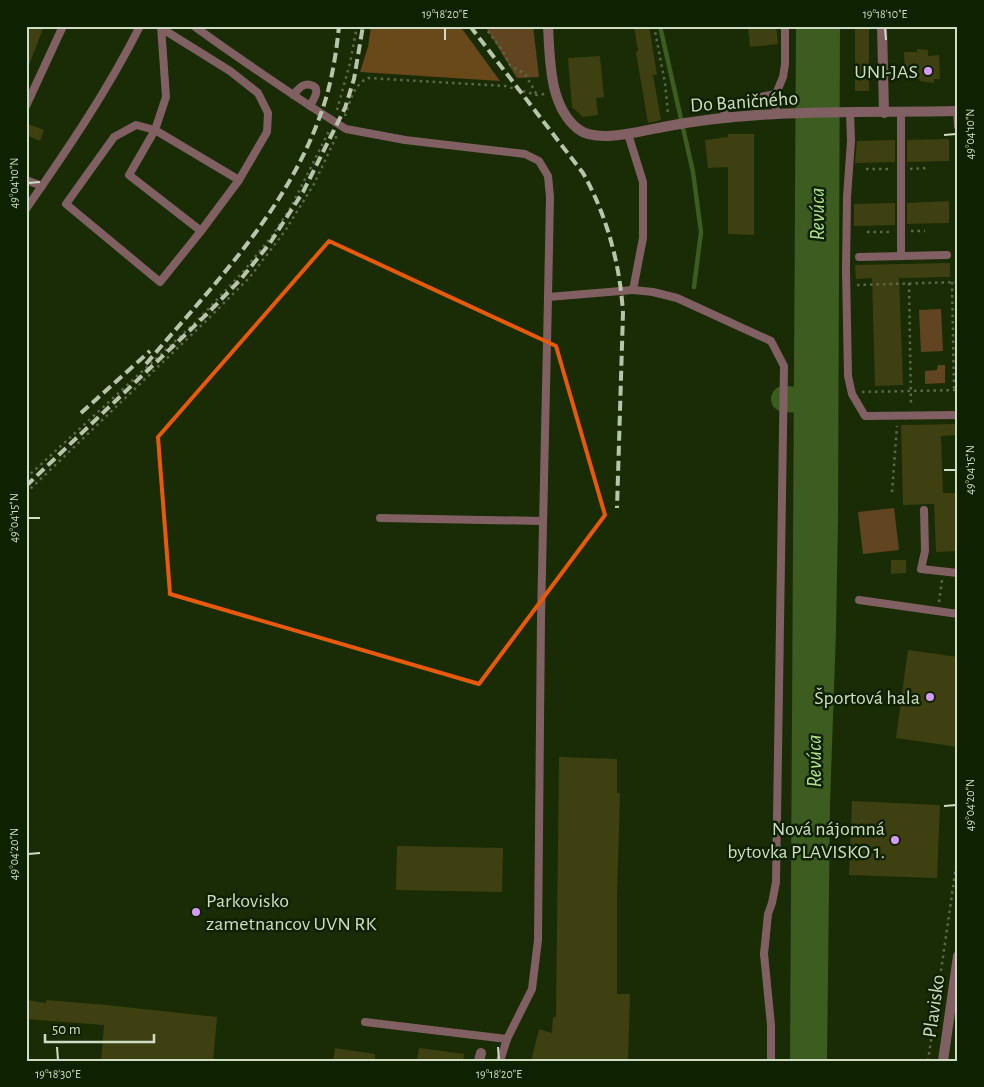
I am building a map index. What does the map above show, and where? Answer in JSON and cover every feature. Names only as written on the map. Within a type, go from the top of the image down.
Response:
[{"type":"street","name":"Do Baničného","points":[[548,26],[550,58],[561,109],[579,130],[590,134],[628,134],[698,120],[725,118],[847,112],[958,111]]},
{"type":"street","points":[[882,26],[884,112]]},
{"type":"street","name":"Plavisko","points":[[943,1061],[958,956]]},
{"type":"lane","points":[[26,106],[63,26]]},
{"type":"lane","points":[[26,209],[73,142],[126,54],[140,26]]},
{"type":"lane","points":[[194,26],[293,95],[346,129],[405,140],[525,154],[539,161],[548,176],[550,197],[540,656],[538,940],[532,989],[507,1039],[500,1061]]},
{"type":"lane","points":[[776,115],[776,94],[783,78],[785,64],[785,26]]},
{"type":"lane","points":[[161,27],[166,96],[155,130],[129,174],[201,231]]},
{"type":"lane","points":[[161,27],[230,71],[258,93],[268,113],[267,132],[240,180],[160,282],[66,204],[114,137],[136,125],[155,130],[240,180]]},
{"type":"lane","points":[[293,95],[303,85],[309,84],[314,86],[316,94],[310,106]]},
{"type":"lane","points":[[750,99],[776,94]]},
{"type":"lane","points":[[723,101],[725,118]]},
{"type":"lane","points":[[958,111],[958,126]]},
{"type":"lane","points":[[847,112],[851,141],[847,197],[846,285],[848,376],[852,394],[865,416],[958,415]]},
{"type":"lane","points":[[901,112],[901,256]]},
{"type":"lane","points":[[628,134],[643,182],[643,238],[633,290]]},
{"type":"lane","points":[[26,180],[42,186]]},
{"type":"lane","points":[[859,257],[948,255]]},
{"type":"lane","points":[[548,298],[633,290],[653,292],[676,298],[771,341],[784,366],[776,882],[768,914],[764,954],[771,1025],[770,1061]]},
{"type":"lane","points":[[924,510],[925,551],[921,569],[958,573]]},
{"type":"lane","points":[[380,518],[543,521]]},
{"type":"lane","points":[[859,600],[958,614]]},
{"type":"lane","points":[[365,1022],[507,1039]]},
{"type":"path","points":[[26,478],[198,321],[242,273],[272,236],[291,207],[333,121],[342,95],[357,26]]},
{"type":"path","points":[[484,26],[510,64],[525,74],[537,95]]},
{"type":"path","points":[[654,26],[671,125]]},
{"type":"path","points":[[26,493],[250,277],[285,231],[314,184],[341,126],[356,87],[362,81],[368,78],[505,86],[537,95],[556,92]]},
{"type":"path","points":[[851,390],[956,390],[952,282]]},
{"type":"path","points":[[846,285],[958,282]]},
{"type":"path","points":[[909,283],[912,399],[909,416]]},
{"type":"path","points":[[892,492],[897,416]]},
{"type":"path","points":[[938,611],[943,571]]},
{"type":"path","points":[[928,1061],[958,853]]},
{"type":"highlighted area","points":[[329,241],[556,346],[605,515],[479,684],[170,594],[158,437]]},
{"type":"shaded area","points":[[371,26],[460,26],[500,81],[360,72],[368,47]]},
{"type":"shaded area","points":[[485,26],[533,26],[539,77],[517,78]]},
{"type":"shaded area","points":[[941,309],[943,351],[921,352],[919,310]]},
{"type":"shaded area","points":[[938,365],[945,365],[945,383],[925,384],[925,371],[937,370]]},
{"type":"shaded area","points":[[894,508],[899,550],[863,554],[858,512]]},
{"type":"water","points":[[796,26],[840,26],[838,519],[830,804],[827,1061],[790,1061]]},
{"type":"building","points":[[26,26],[44,26],[27,70],[26,70]]},
{"type":"building","points":[[634,26],[649,26],[657,75],[653,75],[661,120],[648,123],[636,52],[638,51]]},
{"type":"building","points":[[748,26],[776,26],[778,44],[750,47]]},
{"type":"building","points":[[855,26],[869,26],[869,91],[855,91]]},
{"type":"building","points":[[917,49],[928,50],[928,56],[939,55],[940,79],[934,79],[934,83],[920,81],[920,79],[909,80],[909,75],[905,75],[904,52],[917,52]]},
{"type":"building","points":[[600,56],[604,97],[596,98],[598,115],[583,117],[572,107],[568,58]]},
{"type":"building","points":[[26,123],[44,130],[40,141],[26,135]]},
{"type":"building","points":[[728,134],[754,134],[754,235],[728,234],[728,167],[708,168],[705,140],[728,137]]},
{"type":"building","points":[[949,139],[949,161],[907,162],[907,140]]},
{"type":"building","points":[[895,140],[895,162],[855,163],[857,141]]},
{"type":"building","points":[[949,201],[949,223],[907,224],[907,203]]},
{"type":"building","points":[[895,203],[895,225],[854,226],[854,204]]},
{"type":"building","points":[[950,263],[950,277],[899,278],[903,385],[875,386],[872,278],[856,279],[855,265]]},
{"type":"building","points":[[958,424],[958,435],[941,436],[943,493],[958,493],[958,551],[936,552],[934,504],[903,505],[901,425]]},
{"type":"building","points":[[891,560],[906,560],[906,573],[891,574]]},
{"type":"building","name":"Športová hala","points":[[908,650],[958,657],[958,747],[896,738]]},
{"type":"building","points":[[559,757],[617,759],[617,793],[620,793],[617,994],[630,994],[628,1061],[531,1061],[539,1029],[552,1033],[553,1017],[556,1017]]},
{"type":"building","name":"Nová nájomná bytovka PLAVISKO 1.","points":[[852,801],[940,805],[937,878],[849,875]]},
{"type":"building","points":[[397,846],[503,848],[502,892],[396,890]]},
{"type":"building","points":[[26,1000],[46,1003],[46,1000],[106,1005],[217,1017],[213,1061],[101,1061],[104,1025],[26,1019]]},
{"type":"building","points":[[335,1048],[375,1054],[375,1061],[333,1061]]},
{"type":"building","points":[[419,1048],[464,1054],[463,1061],[417,1059]]},
{"type":"waterway","name":"Revúca","points":[[660,26],[693,172],[701,232],[694,287]]},
{"type":"waterway","name":"Revúca","points":[[784,399],[817,401]]},
{"type":"railway","points":[[146,364],[245,247],[287,185],[305,151],[324,105],[332,71],[339,26]]},
{"type":"railway","points":[[26,486],[208,313],[241,279],[270,243],[303,192],[345,108],[354,79],[363,26]]},
{"type":"railway","points":[[470,26],[583,173],[599,206],[611,241],[619,276],[623,313],[617,508]]},
{"type":"railway","points":[[81,413],[150,351]]},
{"type":"place","name":"UNI-JAS","points":[[928,71]]},
{"type":"place","name":"Športová hala","points":[[930,697]]},
{"type":"place","name":"Nová nájomná bytovka PLAVISKO 1.","points":[[895,840]]},
{"type":"place","name":"Parkovisko zametnancov UVN RK","points":[[196,912]]}]
